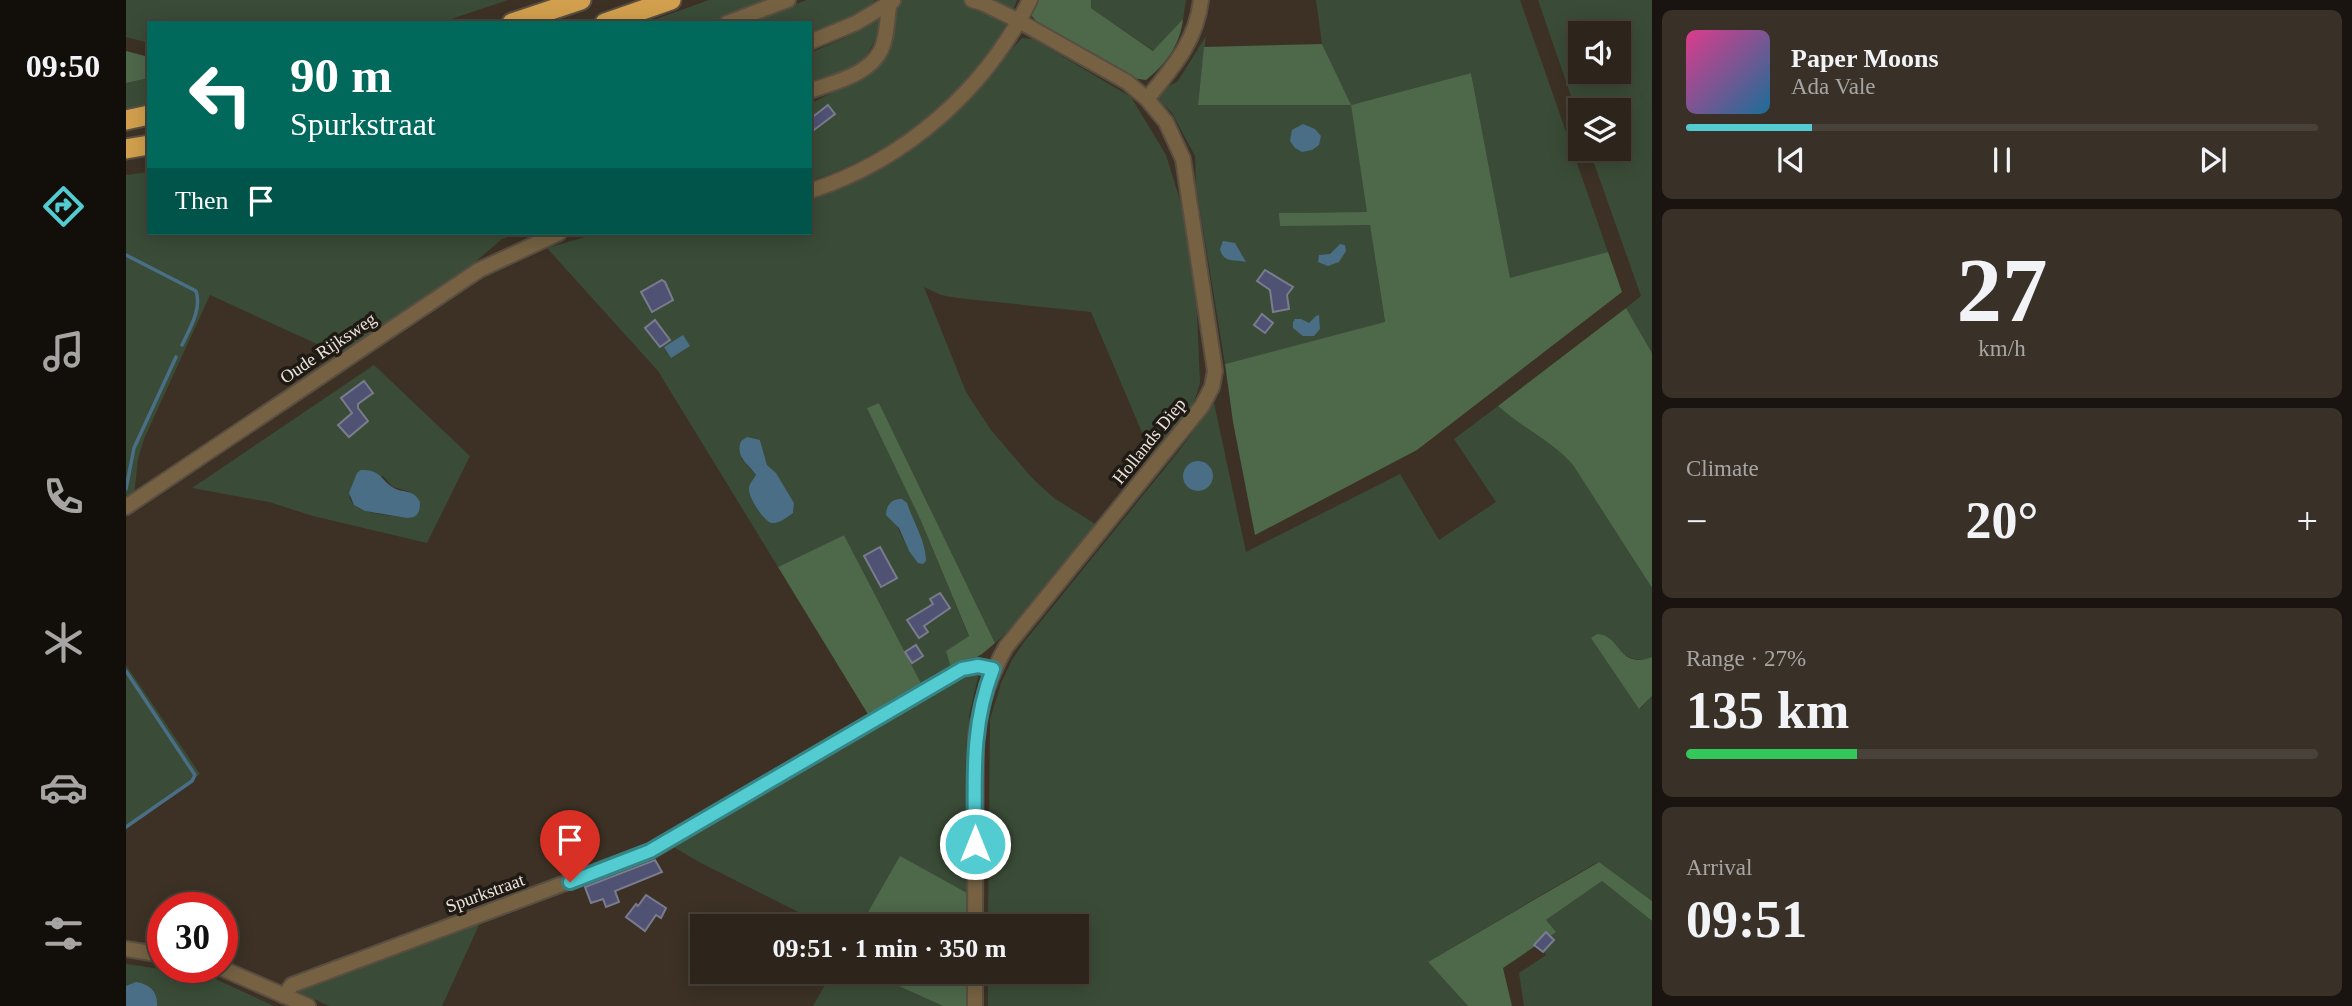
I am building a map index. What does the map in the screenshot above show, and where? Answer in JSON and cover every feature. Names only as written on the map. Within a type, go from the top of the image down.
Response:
[{"type":"highway","points":[[518,21],[581,0]]},
{"type":"highway","points":[[611,21],[670,0]]},
{"type":"highway","points":[[126,120],[147,116]]},
{"type":"highway","points":[[126,149],[147,145]]},
{"type":"street","points":[[732,21],[788,0]]},
{"type":"street","name":"Hollands Diep","points":[[972,0],[1019,21],[1127,82],[1147,99],[1166,122],[1183,159],[1214,371],[1212,387],[1202,405],[1006,646],[993,669],[981,704],[976,735],[975,914]]},
{"type":"street","points":[[812,190],[871,166],[922,132],[967,92],[997,54],[1030,0]]},
{"type":"street","points":[[1147,99],[1179,59],[1198,21],[1201,0]]},
{"type":"street","points":[[812,41],[856,23],[892,1]]},
{"type":"street","points":[[812,90],[860,72],[874,61],[882,48],[892,1]]},
{"type":"street","name":"Oude Rijksweg","points":[[126,508],[479,270],[555,235]]},
{"type":"street","name":"Spurkstraat","points":[[284,996],[292,985],[650,851],[962,669],[978,666],[993,669]]},
{"type":"street","points":[[126,949],[147,952]]},
{"type":"street","points":[[238,976],[308,1006]]},
{"type":"street","points":[[975,984],[975,1006]]},
{"type":"green space","points":[[126,0],[508,0],[445,21],[147,21],[147,42],[126,37]]},
{"type":"green space","points":[[709,0],[779,0],[726,21],[651,21]]},
{"type":"green space","points":[[807,0],[875,0],[853,16],[812,31],[812,21],[750,21]]},
{"type":"green space","points":[[895,0],[1017,0],[1002,31],[983,60],[960,88],[933,112],[874,153],[812,180],[812,103],[869,73]]},
{"type":"green space","points":[[1036,0],[1091,0],[1091,8],[1153,51],[1183,19],[1179,37],[1171,53],[1146,80],[1132,78],[1037,22],[1031,15]]},
{"type":"green space","points":[[1091,0],[1186,0],[1183,19],[1154,51],[1091,8]]},
{"type":"green space","points":[[1316,0],[1520,0],[1568,137],[1568,161],[1576,161],[1608,252],[1510,279],[1471,73],[1351,105],[1368,212],[1280,213],[1280,225],[1370,225],[1385,323],[1225,364],[1196,186],[1195,156],[1172,113],[1154,95],[1178,81],[1206,36],[1198,105],[1350,105],[1322,44]]},
{"type":"green space","points":[[1538,0],[1652,0],[1652,353],[1626,308],[1641,296],[1593,161],[1631,161],[1631,98],[1572,98]]},
{"type":"green space","points":[[883,14],[874,42],[860,62],[839,75],[812,82],[812,52],[844,38]]},
{"type":"green space","points":[[1022,38],[1033,39],[1131,97],[1166,155],[1183,210],[1197,312],[1200,383],[1194,402],[1152,456],[1091,312],[957,298],[941,295],[924,287],[966,392],[991,430],[1033,479],[1054,498],[1097,525],[1019,621],[995,643],[879,403],[868,408],[921,521],[969,637],[952,671],[923,687],[844,535],[778,567],[658,371],[547,248],[592,235],[812,235],[812,196],[876,171],[900,157],[928,137],[956,111]],"holes":[[[760,440],[767,465],[776,474],[794,503],[793,513],[765,519],[750,495],[756,475],[741,458]],[[902,499],[906,505],[911,531],[909,551],[897,526],[894,500]]]},
{"type":"green space","points":[[1322,44],[1351,105],[1198,105],[1204,47]]},
{"type":"green space","points":[[126,51],[147,56],[147,78],[126,83]]},
{"type":"green space","points":[[1471,73],[1510,278],[1608,252],[1622,292],[1417,450],[1255,535],[1233,422],[1225,364],[1385,322],[1370,225],[1280,226],[1279,213],[1367,212],[1351,105]]},
{"type":"green space","points":[[147,78],[147,104],[126,109],[126,83]]},
{"type":"green space","points":[[147,172],[147,235],[513,235],[502,239],[467,269],[341,355],[210,295],[144,439],[138,459],[134,496],[126,502],[126,175]]},
{"type":"green space","points":[[1626,308],[1652,353],[1652,588],[1573,465],[1498,406]]},
{"type":"green space","points":[[374,365],[470,456],[427,543],[313,516],[269,502],[192,488]],"holes":[[[383,476],[393,487],[410,492],[407,518],[366,511],[359,508],[349,497]]]},
{"type":"green space","points":[[879,403],[995,643],[982,654],[952,671],[946,651],[969,636],[921,521],[867,408]]},
{"type":"green space","points":[[1214,403],[1246,552],[1400,474],[1439,540],[1496,502],[1454,439],[1498,406],[1565,456],[1573,465],[1652,588],[1652,657],[1638,660],[1627,656],[1608,638],[1640,709],[1652,696],[1652,901],[1599,862],[1594,864],[1428,962],[1468,1006],[988,1006],[988,984],[1089,984],[1089,914],[988,914],[990,719],[1001,683],[1024,642],[1178,452]],"holes":[[[1202,461],[1210,467],[1213,480],[1207,488],[1194,490],[1184,481],[1184,472],[1193,462]]]},
{"type":"green space","points":[[844,535],[923,687],[869,716],[778,567]]},
{"type":"green space","points":[[1597,634],[1611,640],[1632,659],[1652,657],[1652,696],[1639,709],[1591,638]]},
{"type":"green space","points":[[126,665],[200,774],[126,825]]},
{"type":"green space","points":[[979,673],[969,716],[969,894],[900,857],[867,914],[802,914],[667,843],[772,787],[967,677]]},
{"type":"green space","points":[[900,856],[969,894],[969,914],[867,914]]},
{"type":"green space","points":[[1599,862],[1652,901],[1652,921],[1602,881],[1546,920],[1556,932],[1503,968],[1512,1006],[1468,1006],[1428,962]]},
{"type":"green space","points":[[1602,881],[1652,921],[1652,1006],[1524,1006],[1519,973],[1546,955],[1538,944],[1546,920]]},
{"type":"green space","points":[[480,923],[442,1006],[329,1006],[296,991],[296,989]]},
{"type":"green space","points":[[126,964],[147,967],[147,983],[224,983],[274,1006],[157,1006],[157,1000],[126,986]]},
{"type":"green space","points":[[826,984],[894,984],[943,1006],[813,1006]]},
{"type":"green space","points":[[894,984],[969,984],[969,1006],[943,1006]]},
{"type":"water","points":[[1303,124],[1315,129],[1321,136],[1319,145],[1302,152],[1290,141],[1292,130]]},
{"type":"water","points":[[1223,241],[1235,243],[1246,262],[1224,257],[1220,249]]},
{"type":"water","points":[[1340,244],[1345,245],[1346,251],[1339,262],[1328,266],[1318,262],[1319,255],[1330,254]]},
{"type":"water","points":[[1319,315],[1320,329],[1314,336],[1303,336],[1293,328],[1295,319],[1309,323]]},
{"type":"water","points":[[683,335],[690,346],[671,358],[664,347]]},
{"type":"water","points":[[747,437],[760,440],[767,465],[776,473],[794,503],[793,513],[783,520],[772,523],[765,519],[750,495],[749,487],[756,475],[743,460],[740,452],[741,441]]},
{"type":"water","points":[[1198,461],[1209,465],[1213,476],[1209,487],[1198,491],[1187,487],[1183,476],[1187,465]]},
{"type":"water","points":[[361,470],[373,472],[396,489],[415,495],[420,502],[418,514],[407,518],[365,511],[354,505],[349,493],[357,473]]},
{"type":"water","points":[[902,499],[907,503],[922,539],[926,561],[923,564],[918,563],[909,551],[899,528],[886,515],[890,503]]},
{"type":"water","points":[[136,982],[152,990],[157,1006],[126,1006],[126,986]]},
{"type":"building","points":[[828,105],[835,114],[812,131],[812,117]]},
{"type":"building","points":[[1265,270],[1293,287],[1287,295],[1289,309],[1273,312],[1270,290],[1257,281]]},
{"type":"building","points":[[662,280],[673,300],[652,312],[641,292]]},
{"type":"building","points":[[1262,314],[1273,323],[1265,333],[1254,325]]},
{"type":"building","points":[[655,320],[670,340],[660,347],[645,328]]},
{"type":"building","points":[[364,381],[373,393],[358,404],[358,408],[368,421],[349,437],[338,425],[352,413],[341,398]]},
{"type":"building","points":[[880,547],[897,578],[881,587],[864,556]]},
{"type":"building","points":[[940,593],[950,608],[924,626],[928,632],[919,638],[907,620],[933,604],[930,599]]},
{"type":"building","points":[[916,645],[923,656],[912,663],[905,652]]},
{"type":"building","points":[[655,860],[662,872],[615,891],[619,902],[606,907],[603,899],[591,903],[585,887]]},
{"type":"building","points":[[646,895],[666,908],[661,918],[656,915],[645,931],[626,917]]},
{"type":"building","points":[[1546,932],[1554,940],[1543,952],[1534,945]]},
{"type":"waterway","points":[[126,255],[196,291],[196,312],[182,345]]},
{"type":"waterway","points":[[126,489],[134,448],[176,357]]},
{"type":"waterway","points":[[126,671],[195,775],[192,781],[126,827]]},
{"type":"route","points":[[570,882],[650,851],[962,669],[978,666],[993,669],[981,704],[976,735],[975,844]]}]
